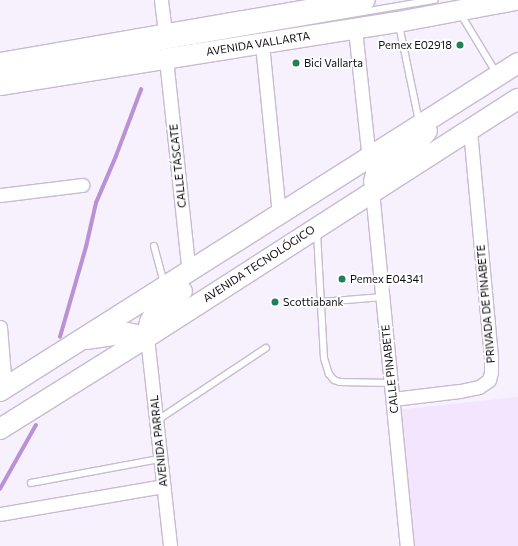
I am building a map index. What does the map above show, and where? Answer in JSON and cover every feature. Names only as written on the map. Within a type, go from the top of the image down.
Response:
[{"type":"main road","name":"AVENIDA VALLARTA","points":[[0,85],[398,22],[516,0]]},
{"type":"main road","points":[[0,63],[358,1]]},
{"type":"main road","points":[[3,390],[80,339],[189,273],[518,63]]},
{"type":"main road","name":"AVENIDA TECNOLÓGICO","points":[[0,429],[147,337],[372,191],[518,99]]},
{"type":"main road","points":[[372,191],[376,174],[416,144],[429,129],[426,122]]},
{"type":"main road","points":[[316,227],[314,218],[319,210],[362,182],[368,170],[368,159]]},
{"type":"main road","points":[[80,339],[126,333],[147,337],[150,322],[156,310],[188,287],[190,278],[189,273]]},
{"type":"street","points":[[161,0],[165,34]]},
{"type":"street","points":[[355,29],[368,159]]},
{"type":"street","points":[[262,44],[279,215]]},
{"type":"street","name":"CALLE TÁSCATE","points":[[166,59],[189,273]]},
{"type":"street","name":"PRIVADA DE PINABETE","points":[[393,398],[460,391],[479,387],[489,380],[491,372],[491,357],[470,129]]},
{"type":"street","points":[[0,195],[82,185]]},
{"type":"street","name":"CALLE PINABETE","points":[[372,191],[408,546]]},
{"type":"street","points":[[0,327],[3,390]]},
{"type":"street","name":"AVENIDA PARRAL","points":[[147,337],[159,459],[164,486],[170,546]]},
{"type":"street","points":[[0,514],[164,486]]},
{"type":"lane","points":[[0,74],[435,0]]},
{"type":"lane","points":[[459,11],[498,76]]},
{"type":"lane","points":[[398,22],[426,122]]},
{"type":"lane","points":[[316,227],[324,358],[329,374],[334,380],[348,383],[391,383]]},
{"type":"lane","points":[[154,246],[165,287]]},
{"type":"lane","points":[[321,302],[383,297]]},
{"type":"lane","points":[[156,421],[266,348]]},
{"type":"lane","points":[[31,483],[159,459]]},
{"type":"shaded area","points":[[518,397],[518,546],[411,546],[397,410]]},
{"type":"waterway","points":[[60,337],[86,247],[96,203],[141,90]]},
{"type":"waterway","points":[[0,489],[36,425]]},
{"type":"place","name":"Pemex E02918","points":[[460,45]]},
{"type":"place","name":"Bici Vallarta","points":[[296,63]]},
{"type":"place","name":"Pemex E04341","points":[[342,279]]},
{"type":"place","name":"Scottiabank","points":[[275,302]]}]
